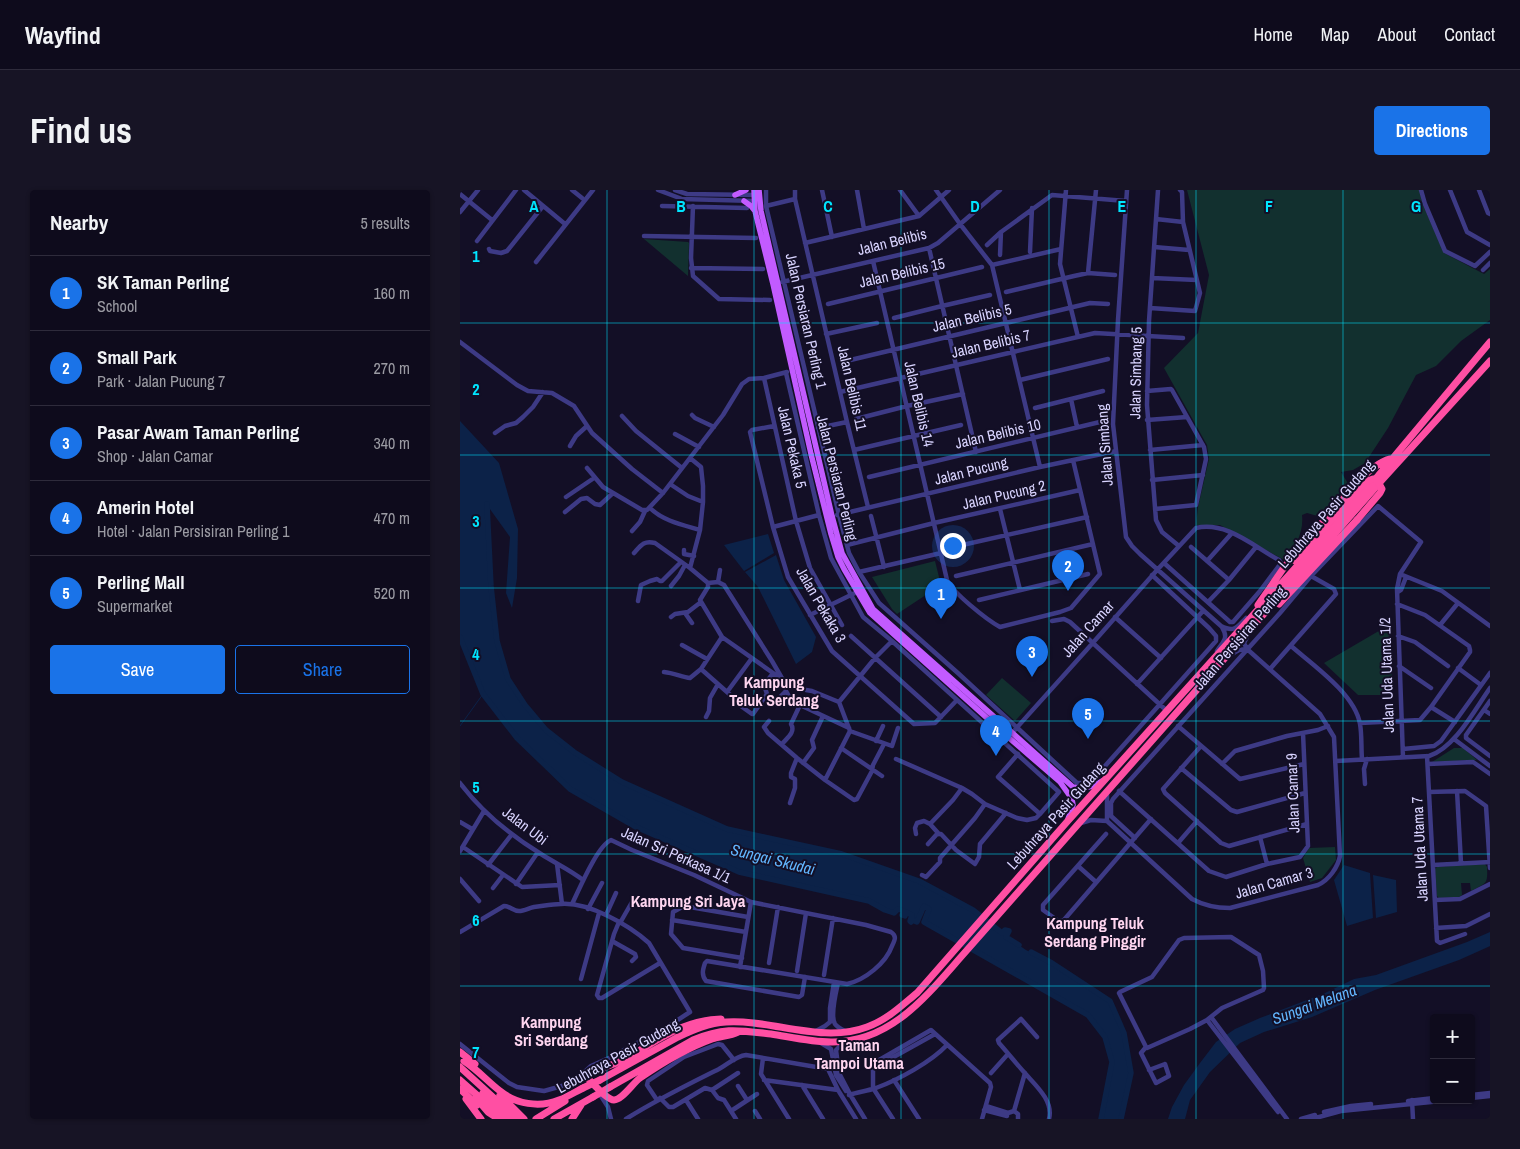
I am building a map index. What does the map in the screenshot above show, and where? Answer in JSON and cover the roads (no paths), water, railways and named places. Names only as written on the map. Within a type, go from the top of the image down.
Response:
[{"type":"highway","name":"Lebuhraya Pasir Gudang","points":[[554,1119],[693,1040],[720,1030],[741,1030],[833,1042],[874,1033],[898,1021],[924,999],[1228,656],[1289,580],[1490,342]]},
{"type":"highway","name":"Lebuhraya Pasir Gudang","points":[[537,1118],[584,1089],[689,1032],[715,1023],[743,1022],[835,1033],[867,1027],[892,1014],[917,993],[1204,670],[1382,480],[1490,361]]},
{"type":"highway","points":[[1234,638],[1284,566],[1356,483],[1386,460],[1393,458]]},
{"type":"highway","points":[[1252,626],[1261,622],[1357,520],[1382,489],[1377,480],[1373,479],[1365,482],[1263,598]]},
{"type":"highway","points":[[741,1030],[731,1035],[711,1039],[691,1048],[640,1078],[620,1098],[614,1100],[608,1098],[587,1078],[588,1073],[614,1064],[681,1027],[708,1019],[735,1019],[743,1022]]},
{"type":"highway","points":[[460,1052],[506,1090],[517,1096],[544,1101],[584,1089]]},
{"type":"highway","points":[[461,1062],[515,1100],[530,1104],[550,1103],[573,1093]]},
{"type":"highway","points":[[461,1062],[518,1119]]},
{"type":"highway","points":[[460,1073],[509,1119]]},
{"type":"highway","points":[[486,1081],[524,1119]]},
{"type":"highway","points":[[460,1082],[488,1112],[500,1119]]},
{"type":"highway","points":[[460,1091],[481,1119]]},
{"type":"highway","points":[[460,1091],[491,1119]]},
{"type":"highway","points":[[572,1119],[583,1103]]},
{"type":"highway","points":[[558,1119],[566,1112]]},
{"type":"main road","points":[[735,194],[746,190]]},
{"type":"main road","name":"Jalan Persiaran Perling","points":[[756,195],[755,212],[778,283],[793,371],[829,517],[842,553],[873,609],[1012,732],[1070,794],[1073,805],[1066,824]]},
{"type":"main road","name":"Jalan Persiaran Perling","points":[[756,195],[797,364],[838,557],[854,593],[870,613],[962,694],[1012,732]]},
{"type":"main road","points":[[744,201],[755,212]]},
{"type":"main road","name":"Jalan Persiaran Perling","points":[[1024,747],[1073,787],[1079,789],[1093,786],[1112,774]]},
{"type":"street","points":[[460,212],[478,190]]},
{"type":"street","points":[[477,241],[516,190]]},
{"type":"street","points":[[524,190],[565,224]]},
{"type":"street","points":[[572,190],[582,198]]},
{"type":"street","points":[[536,262],[593,190]]},
{"type":"street","points":[[658,190],[682,199],[744,201],[756,195]]},
{"type":"street","points":[[675,190],[756,195]]},
{"type":"street","name":"Jalan Persiaran Perling 1","points":[[766,190],[766,206],[778,283],[818,428],[849,553],[879,603],[986,700],[1012,732],[1077,783],[1086,783],[1097,775],[1216,641],[1216,636],[1198,617]]},
{"type":"street","name":"Jalan Belibis 11","points":[[795,190],[795,199],[812,275],[868,507]]},
{"type":"street","points":[[822,190],[832,237]]},
{"type":"street","points":[[856,190],[864,229]]},
{"type":"street","points":[[900,190],[919,216]]},
{"type":"street","points":[[936,190],[992,265],[1040,467]]},
{"type":"street","points":[[805,243],[919,216],[949,190]]},
{"type":"street","name":"Jalan Belibis","points":[[778,283],[929,248],[938,243],[1000,190]]},
{"type":"street","points":[[1088,273],[1096,190]]},
{"type":"street","name":"Jalan Simbang","points":[[1127,190],[1113,424],[1126,537],[1136,550],[1221,626]]},
{"type":"street","name":"Jalan Simbang 5","points":[[1158,190],[1150,308],[1148,420],[1156,520],[1158,527],[1179,546]]},
{"type":"street","points":[[1150,308],[1195,311],[1200,293],[1182,222],[1182,192],[1180,190]]},
{"type":"street","points":[[1421,190],[1425,204],[1446,250],[1475,266],[1490,252]]},
{"type":"street","points":[[1450,190],[1467,232],[1490,245]]},
{"type":"street","points":[[1479,190],[1490,214]]},
{"type":"street","points":[[1066,192],[1060,264],[1078,337]]},
{"type":"street","points":[[987,245],[1050,195],[1066,192],[1096,199],[1126,201]]},
{"type":"street","points":[[460,194],[492,220]]},
{"type":"street","points":[[693,199],[692,276],[721,299],[770,300]]},
{"type":"street","points":[[766,206],[795,199]]},
{"type":"street","points":[[490,249],[490,251],[501,253],[507,251],[543,206]]},
{"type":"street","points":[[662,206],[747,208]]},
{"type":"street","points":[[1030,252],[1032,208]]},
{"type":"street","points":[[1156,219],[1182,222]]},
{"type":"street","points":[[1000,255],[1001,232]]},
{"type":"street","points":[[644,236],[756,238]]},
{"type":"street","points":[[929,248],[976,452]]},
{"type":"street","points":[[1154,248],[1189,250]]},
{"type":"street","points":[[992,265],[1061,249]]},
{"type":"street","name":"Jalan Belibis 14","points":[[873,260],[940,553],[950,586],[991,622],[1000,627],[1060,612]]},
{"type":"street","points":[[1483,270],[1490,263]]},
{"type":"street","name":"Jalan Belibis 15","points":[[828,304],[982,267]]},
{"type":"street","points":[[691,268],[763,269]]},
{"type":"street","points":[[1006,292],[1088,273],[1115,275]]},
{"type":"street","points":[[1152,278],[1197,280]]},
{"type":"street","points":[[894,318],[990,295]]},
{"type":"street","name":"Jalan Belibis 5","points":[[842,362],[1090,303],[1108,304]]},
{"type":"street","points":[[826,334],[878,323]]},
{"type":"street","name":"Jalan Belibis 7","points":[[840,392],[1095,333],[1183,338]]},
{"type":"street","points":[[460,342],[517,385],[528,391],[552,394],[574,406],[592,433],[611,452],[663,493]]},
{"type":"street","points":[[1020,380],[1108,359]]},
{"type":"street","points":[[632,531],[640,522],[645,511],[663,493],[714,427],[742,384],[749,379],[764,378],[793,371],[797,364]]},
{"type":"street","name":"Jalan Persiaran Perling 1","points":[[786,372],[819,515],[831,558],[854,593],[863,617],[1060,792],[1040,814]]},
{"type":"street","name":"Jalan Pekaka 5","points":[[764,378],[796,521],[810,568],[842,625]]},
{"type":"street","points":[[1148,391],[1170,389],[1203,444],[1206,460],[1196,505],[1155,509]]},
{"type":"street","points":[[1036,408],[1103,391]]},
{"type":"street","points":[[495,433],[505,426],[516,423],[533,407],[543,392]]},
{"type":"street","points":[[856,420],[907,406],[963,394]]},
{"type":"street","points":[[1071,399],[1077,428]]},
{"type":"street","points":[[692,415],[714,427]]},
{"type":"street","points":[[622,416],[636,431],[682,468]]},
{"type":"street","points":[[1148,420],[1188,417]]},
{"type":"street","name":"Jalan Belibis 10","points":[[869,478],[1104,421]]},
{"type":"street","points":[[818,428],[846,422]]},
{"type":"street","points":[[854,450],[961,425]]},
{"type":"street","points":[[570,446],[576,436],[587,426]]},
{"type":"street","name":"Jalan Pekaka 3","points":[[774,426],[750,432],[773,527],[788,577],[832,651],[914,724],[935,723],[962,694]]},
{"type":"street","points":[[675,434],[699,447]]},
{"type":"street","points":[[1150,450],[1203,444]]},
{"type":"street","name":"Jalan Pucung","points":[[829,517],[1116,451]]},
{"type":"street","points":[[638,601],[641,585],[650,581],[662,581],[685,565],[694,556],[700,530],[703,486],[701,467],[690,458]]},
{"type":"street","points":[[1062,619],[1060,612],[1071,608],[1100,574],[1073,460]]},
{"type":"street","points":[[587,468],[603,487],[645,511]]},
{"type":"street","points":[[1152,480],[1203,475]]},
{"type":"street","points":[[566,497],[594,478]]},
{"type":"street","points":[[670,484],[688,496],[703,502]]},
{"type":"street","name":"Jalan Pucung 2","points":[[847,545],[1080,490]]},
{"type":"street","points":[[565,512],[584,498],[600,505],[613,493]]},
{"type":"street","name":"Jalan Persisiran Perling","points":[[1134,838],[1112,818],[1111,804],[1113,799],[1311,576],[1378,506],[1421,541],[1400,574]]},
{"type":"street","points":[[650,508],[664,518],[700,530]]},
{"type":"street","points":[[1000,509],[1020,590]]},
{"type":"street","points":[[773,527],[819,515]]},
{"type":"street","points":[[871,516],[884,567]]},
{"type":"street","points":[[950,548],[1087,517]]},
{"type":"street","name":"Jalan Camar","points":[[1012,732],[1196,528],[1217,527],[1232,533]]},
{"type":"street","points":[[1164,563],[1208,602],[1256,547],[1232,533],[1207,561]]},
{"type":"street","points":[[634,553],[645,542],[655,543],[708,584]]},
{"type":"street","points":[[956,576],[1093,544]]},
{"type":"street","points":[[1191,547],[1229,580]]},
{"type":"street","name":"Jalan Persisiran Perling","points":[[1208,602],[1230,622],[1233,622],[1281,563],[1256,547]]},
{"type":"street","points":[[684,550],[684,554],[694,556]]},
{"type":"street","points":[[860,572],[940,553]]},
{"type":"street","points":[[671,586],[680,576],[685,565]]},
{"type":"street","points":[[718,582],[720,570]]},
{"type":"street","points":[[979,600],[1088,574]]},
{"type":"street","points":[[1400,574],[1442,591],[1490,626]]},
{"type":"street","name":"Jalan Uda Utama 1/2","points":[[1400,574],[1397,604],[1403,757]]},
{"type":"street","points":[[1152,575],[1198,617]]},
{"type":"street","points":[[1270,669],[1336,594],[1334,589],[1311,576]]},
{"type":"street","name":"Jalan Uda Utama 1/2","points":[[1398,592],[1401,590],[1406,577]]},
{"type":"street","points":[[708,584],[718,582],[724,585],[772,661],[783,680],[790,698],[849,730],[891,746],[894,746],[898,728]]},
{"type":"street","points":[[671,617],[675,614],[685,613],[701,602],[708,584]]},
{"type":"street","points":[[810,615],[854,593]]},
{"type":"street","points":[[701,602],[714,620],[722,637],[783,680]]},
{"type":"street","points":[[1440,625],[1458,603]]},
{"type":"street","points":[[1360,723],[1420,720],[1469,654],[1470,648],[1440,625],[1424,615],[1397,604]]},
{"type":"street","points":[[1198,606],[1198,617]]},
{"type":"street","points":[[1221,626],[1233,630],[1253,612]]},
{"type":"street","points":[[685,613],[692,623]]},
{"type":"street","points":[[1137,684],[1198,617],[1205,613]]},
{"type":"street","points":[[1115,618],[1160,658]]},
{"type":"street","points":[[1052,622],[1062,619],[1070,622],[1167,711]]},
{"type":"street","points":[[1228,656],[1239,650],[1247,649],[1245,640],[1261,622]]},
{"type":"street","points":[[1204,670],[1226,638],[1226,634],[1221,626]]},
{"type":"street","points":[[851,636],[941,717]]},
{"type":"street","points":[[1398,636],[1414,642],[1448,666]]},
{"type":"street","points":[[664,672],[690,678],[700,669],[722,637]]},
{"type":"street","points":[[839,702],[875,658],[892,641]]},
{"type":"street","points":[[682,645],[707,660]]},
{"type":"street","points":[[1291,646],[1342,691],[1356,711],[1360,723],[1366,766],[1364,769],[1365,784]]},
{"type":"street","name":"Jalan Camar 3","points":[[1107,821],[1192,898],[1219,908],[1230,908],[1327,880],[1339,860],[1335,740],[1320,714],[1247,649]]},
{"type":"street","points":[[727,692],[752,658]]},
{"type":"street","points":[[1400,666],[1431,688]]},
{"type":"street","points":[[1458,668],[1481,685]]},
{"type":"street","points":[[700,669],[736,700],[738,704],[752,714],[767,694],[763,686],[773,673]]},
{"type":"street","points":[[1403,749],[1434,746],[1443,739],[1490,672]]},
{"type":"street","points":[[706,717],[710,698],[718,684]]},
{"type":"street","points":[[1446,748],[1490,688]]},
{"type":"street","points":[[806,690],[839,702],[849,730],[825,780]]},
{"type":"street","points":[[777,705],[781,696],[786,691]]},
{"type":"street","points":[[1490,701],[1466,735],[1466,738],[1490,756]]},
{"type":"street","points":[[782,744],[793,730],[791,724],[800,705]]},
{"type":"street","points":[[1431,707],[1455,722]]},
{"type":"street","points":[[1484,710],[1490,714]]},
{"type":"street","points":[[803,763],[814,748],[812,740],[823,716]]},
{"type":"street","points":[[769,721],[764,726],[764,729],[803,763],[854,800],[857,798],[884,744]]},
{"type":"street","points":[[876,741],[882,726]]},
{"type":"street","points":[[1178,726],[1240,780],[1304,764]]},
{"type":"street","points":[[1222,764],[1234,751],[1328,726]]},
{"type":"street","points":[[1460,730],[1458,738],[1463,746]]},
{"type":"street","name":"Jalan Camar 9","points":[[1119,791],[1209,871],[1226,877],[1266,864],[1300,857],[1308,846],[1303,732]]},
{"type":"street","points":[[1454,739],[1490,766]]},
{"type":"street","points":[[1336,761],[1427,756],[1456,745],[1463,746]]},
{"type":"street","points":[[1201,746],[1164,789],[1165,793],[1221,843],[1229,846],[1307,824]]},
{"type":"street","points":[[896,759],[962,788],[985,804],[1017,818],[1027,820],[1036,818],[1040,814],[998,776],[1024,747]]},
{"type":"street","points":[[841,748],[882,776]]},
{"type":"street","name":"Jalan Uda Utama 7","points":[[1427,756],[1437,941],[1440,943],[1465,934]]},
{"type":"street","points":[[790,803],[795,788],[795,779],[791,777],[791,773],[797,758]]},
{"type":"street","points":[[1428,764],[1473,762],[1490,774]]},
{"type":"street","points":[[1182,768],[1230,810],[1237,812],[1306,793]]},
{"type":"street","name":"Jalan Ubi","points":[[460,783],[484,811],[512,834],[583,880]]},
{"type":"street","points":[[930,824],[962,788]]},
{"type":"street","points":[[1457,791],[1461,863]]},
{"type":"street","points":[[1429,792],[1465,791],[1486,806],[1490,868]]},
{"type":"street","points":[[1074,828],[1084,821],[1107,821],[1107,792]]},
{"type":"street","points":[[922,875],[926,877],[940,862],[940,858],[950,845],[985,804]]},
{"type":"street","points":[[484,811],[461,849],[522,887],[560,885]]},
{"type":"street","points":[[916,834],[915,828],[917,823],[924,821],[930,824],[950,845],[975,864],[979,857],[980,844],[1006,813]]},
{"type":"street","points":[[1106,834],[1042,908],[1057,920],[1063,921],[1151,819]]},
{"type":"street","points":[[460,822],[472,830]]},
{"type":"street","points":[[1178,843],[1197,822]]},
{"type":"street","points":[[488,865],[512,834]]},
{"type":"street","points":[[928,844],[939,834]]},
{"type":"street","points":[[1260,837],[1266,864]]},
{"type":"street","name":"Jalan Sri Perkasa 1/1","points":[[572,904],[583,880],[607,841],[614,840],[632,850],[694,875],[751,902],[833,918],[894,934],[895,937],[890,952],[872,971],[854,982],[847,984],[836,983]]},
{"type":"street","points":[[516,884],[538,852]]},
{"type":"street","points":[[1433,865],[1490,862]]},
{"type":"street","points":[[556,864],[562,904]]},
{"type":"street","points":[[1078,866],[1096,882]]},
{"type":"street","points":[[493,888],[503,875]]},
{"type":"street","points":[[460,879],[479,901]]},
{"type":"street","points":[[588,908],[602,883]]},
{"type":"street","points":[[1435,900],[1460,899],[1490,884]]},
{"type":"street","points":[[606,915],[616,893]]},
{"type":"street","points":[[632,902],[619,923],[612,941],[597,995],[599,998],[602,998],[660,963]]},
{"type":"street","points":[[740,967],[751,902]]},
{"type":"street","points":[[460,932],[504,906],[508,906],[515,911],[562,904],[572,904],[588,908],[606,915],[639,935],[648,943],[690,1012],[667,1027],[591,1066],[581,1076],[568,1084],[544,1091],[517,1087],[503,1079],[460,1044]]},
{"type":"street","points":[[742,958],[683,948],[671,934],[673,912],[684,906],[748,917]]},
{"type":"street","points":[[769,962],[778,907]]},
{"type":"street","points":[[581,979],[599,912]]},
{"type":"street","points":[[797,971],[806,913]]},
{"type":"street","points":[[1436,928],[1466,926],[1490,914]]},
{"type":"street","points":[[824,975],[833,918]]},
{"type":"street","points":[[672,920],[746,932]]},
{"type":"street","points":[[1146,1047],[1119,993],[1152,977],[1179,940],[1184,938],[1231,936],[1259,955],[1264,985],[1263,990],[1222,1008],[1190,1029],[1146,1047],[1141,1053],[1149,1070],[1156,1083],[1169,1076],[1166,1064],[1149,1070]]},
{"type":"street","points":[[612,941],[635,954],[636,957],[632,960]]},
{"type":"street","points":[[805,977],[802,995],[799,997],[706,980],[703,976],[706,962],[805,977],[836,983]]},
{"type":"street","points":[[816,1031],[830,1022],[830,1008],[836,983]]},
{"type":"street","points":[[836,983],[833,1021],[836,1026],[847,1032]]},
{"type":"street","points":[[1209,1018],[1287,1119]]},
{"type":"street","points":[[1037,1037],[1021,1019],[998,1040],[1040,1090],[1047,1102],[1049,1119]]},
{"type":"street","points":[[893,1119],[873,1088],[872,1067],[933,1032],[988,1080],[991,1087],[982,1119]]},
{"type":"street","points":[[815,1040],[831,1049],[836,1075],[850,1095]]},
{"type":"street","points":[[847,1040],[836,1050],[839,1073],[861,1118]]},
{"type":"street","points":[[734,1060],[722,1045],[718,1044],[684,1057],[647,1083],[658,1099],[671,1107],[704,1088],[712,1090],[718,1098],[726,1102],[736,1119]]},
{"type":"street","points":[[850,1095],[894,1080],[939,1052],[947,1044]]},
{"type":"street","points":[[626,1119],[658,1099],[746,1054],[828,1069],[834,1067]]},
{"type":"street","points":[[992,1072],[1008,1054]]},
{"type":"street","points":[[1236,1054],[1283,1119]]},
{"type":"street","points":[[763,1058],[761,1074],[789,1119]]},
{"type":"street","points":[[828,1069],[838,1090],[861,1118]]},
{"type":"street","points":[[712,1090],[738,1073]]},
{"type":"street","points":[[985,1108],[1007,1116],[1014,1110],[1025,1073]]},
{"type":"street","points":[[581,1076],[605,1100],[611,1119]]},
{"type":"street","points":[[764,1080],[838,1090]]},
{"type":"street","points":[[894,1080],[919,1119]]},
{"type":"street","points":[[802,1085],[823,1119]]},
{"type":"street","points":[[738,1086],[747,1100]]},
{"type":"street","points":[[731,1111],[757,1094]]},
{"type":"street","points":[[1475,1096],[1490,1095]]},
{"type":"street","points":[[1312,1119],[1342,1111],[1430,1099]]},
{"type":"street","points":[[686,1100],[698,1119]]},
{"type":"street","points":[[1302,1119],[1351,1106],[1430,1101]]},
{"type":"street","points":[[1412,1102],[1412,1119]]},
{"type":"street","points":[[1014,1110],[1018,1114],[1018,1119]]},
{"type":"street","points":[[755,1111],[760,1119]]},
{"type":"water","name":"Sungai Skudai","points":[[460,421],[499,463],[518,529],[517,578],[512,608],[506,593],[510,537],[487,505],[491,586],[497,641],[508,679],[525,705],[546,730],[574,752],[622,782],[727,829],[842,854],[919,881],[973,910],[1001,932],[1009,931],[1007,937],[1026,950],[1052,963],[1110,1001],[1124,1033],[1131,1073],[1121,1119],[1101,1119],[1112,1062],[1105,1037],[1088,1015],[924,922],[929,909],[924,907],[917,922],[912,920],[911,922],[911,915],[906,912],[905,916],[902,915],[903,911],[898,910],[894,913],[869,901],[739,872],[636,827],[570,789],[517,738],[483,694],[460,637]]},
{"type":"water","points":[[768,534],[774,553],[744,571],[724,545]]},
{"type":"water","points":[[776,555],[784,580],[816,637],[812,652],[796,664],[758,587],[745,572]]},
{"type":"water","points":[[1344,865],[1370,873],[1373,918],[1347,926],[1334,880]]},
{"type":"water","points":[[1373,875],[1396,880],[1397,912],[1376,918]]},
{"type":"water","name":"Sungai Melana","points":[[1490,932],[1490,946],[1459,960],[1375,990],[1312,1017],[1264,1032],[1240,1043],[1210,1072],[1190,1100],[1185,1119],[1168,1119],[1184,1085],[1200,1063],[1216,1042],[1235,1029],[1325,993],[1354,979],[1376,975]]},
{"type":"waterway","points":[[487,504],[491,586],[497,641],[508,679],[525,705],[546,730],[574,752],[622,782],[727,829],[842,854],[919,881],[973,910],[1002,933],[1005,930],[1009,931],[1006,937],[1019,945]]},
{"type":"waterway","points":[[460,637],[483,694],[517,738],[570,789],[636,827],[739,872],[869,901],[894,913],[898,909],[904,911],[902,915],[905,916],[906,912],[912,915],[911,922],[912,920],[917,922],[924,906],[929,909],[924,922],[1088,1015],[1105,1037],[1112,1062],[1101,1119]]},
{"type":"waterway","points":[[460,726],[483,694]]},
{"type":"waterway","points":[[1031,952],[1052,963],[1110,1001],[1124,1033],[1131,1073],[1121,1119]]},
{"type":"place","name":"Small Park","points":[[1068,591]]},
{"type":"place","name":"SK Taman Perling","points":[[941,619]]},
{"type":"place","name":"Pasar Awam Taman Perling","points":[[1032,677]]},
{"type":"place","name":"Perling Mall","points":[[1088,739]]},
{"type":"place","name":"Amerin Hotel","points":[[996,756]]},
{"type":"district","name":"Kampung Teluk Serdang","points":[[774,691]]},
{"type":"district","name":"Kampung Sri Jaya","points":[[688,901]]},
{"type":"district","name":"Kampung Teluk Serdang Pinggir","points":[[1095,932]]},
{"type":"district","name":"Kampung Sri Serdang","points":[[551,1031]]},
{"type":"district","name":"Taman Tampoi Utama","points":[[859,1054]]}]
